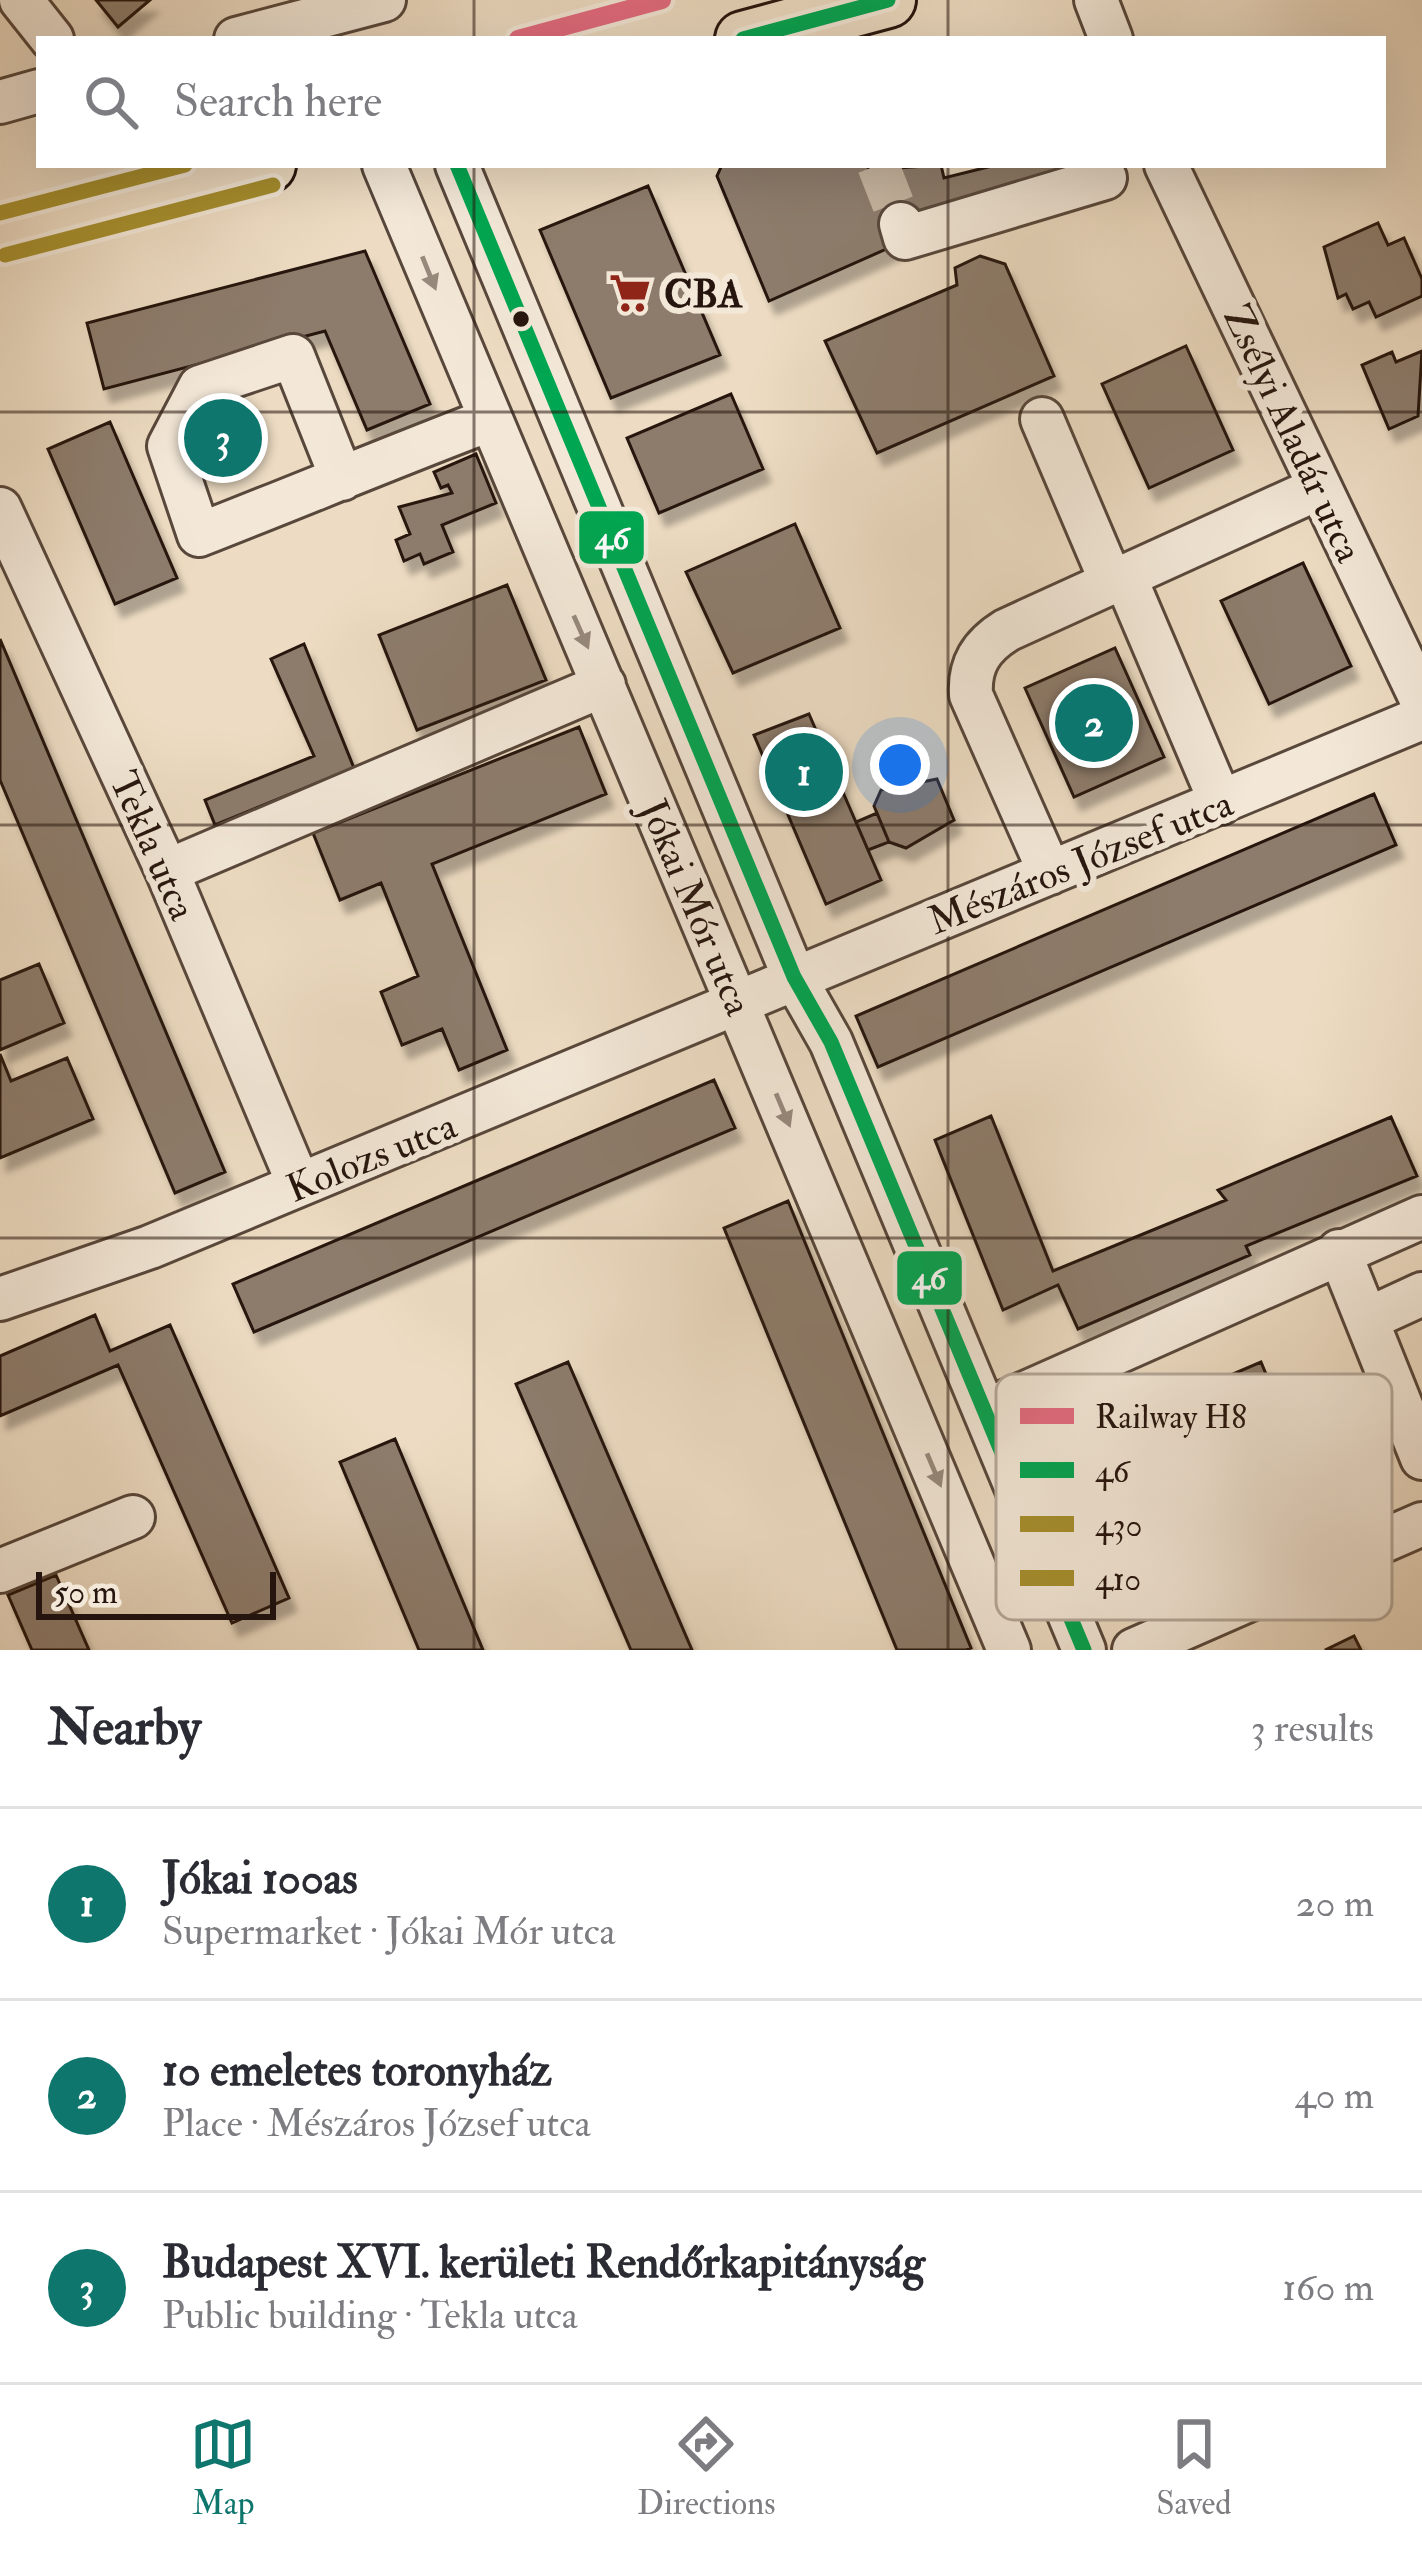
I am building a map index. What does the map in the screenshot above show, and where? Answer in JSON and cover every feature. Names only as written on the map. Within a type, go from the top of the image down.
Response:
[{"type":"main road","points":[[753,36],[888,0]]},
{"type":"main road","points":[[0,235],[257,168]]},
{"type":"street","points":[[21,0],[50,36]]},
{"type":"street","points":[[247,36],[384,0]]},
{"type":"street","points":[[1096,0],[1110,36]]},
{"type":"street","points":[[0,102],[36,92]]},
{"type":"street","name":"Jókai Mór utca","points":[[385,168],[996,1619]]},
{"type":"street","name":"Jókai Mór utca","points":[[458,168],[794,977],[831,1042],[996,1438]]},
{"type":"street","name":"Zsélyi Aladár utca","points":[[1167,168],[1422,700]]},
{"type":"street","points":[[901,224],[905,238],[1105,178]]},
{"type":"street","points":[[342,479],[293,356],[200,387],[170,446],[199,535],[342,479],[489,420]]},
{"type":"street","points":[[1042,419],[1221,803]]},
{"type":"street","points":[[1050,873],[971,695],[973,666],[991,640],[1319,488]]},
{"type":"street","name":"Tekla utca","points":[[0,509],[167,871],[299,1185]]},
{"type":"street","points":[[167,871],[604,685]]},
{"type":"street","name":"Mészáros József utca","points":[[737,1002],[1422,718]]},
{"type":"street","name":"Kolozs utca","points":[[0,1298],[149,1247],[737,1002]]},
{"type":"street","points":[[1066,1374],[1422,1217]]},
{"type":"street","points":[[1339,1250],[1391,1374]]},
{"type":"street","points":[[1370,1318],[1422,1294]]},
{"type":"street","points":[[1392,1377],[1422,1458]]},
{"type":"street","points":[[985,1411],[996,1406]]},
{"type":"street","points":[[0,1571],[133,1517]]},
{"type":"street","points":[[1392,1537],[1422,1524]]},
{"type":"street","name":"Jókai Mór utca","points":[[996,1620],[1009,1650]]},
{"type":"street","name":"Jókai Mór utca","points":[[1072,1620],[1084,1650]]},
{"type":"street","points":[[1134,1650],[1203,1620]]},
{"type":"building","points":[[96,0],[150,0],[118,27]]},
{"type":"building","points":[[721,168],[942,168],[944,178],[984,168],[1069,168],[769,301],[717,176]]},
{"type":"building","name":"CBA","points":[[648,186],[720,355],[611,398],[540,230]]},
{"type":"building","points":[[1378,223],[1388,245],[1404,238],[1422,279],[1422,296],[1376,317],[1369,302],[1353,309],[1346,294],[1338,298],[1324,247]]},
{"type":"building","points":[[365,251],[430,404],[367,430],[325,331],[104,389],[87,323]]},
{"type":"building","points":[[980,256],[1005,264],[1054,376],[877,453],[825,341],[957,285],[955,268]]},
{"type":"building","points":[[1186,346],[1233,450],[1149,488],[1102,384]]},
{"type":"building","points":[[1422,351],[1418,416],[1389,429],[1362,365],[1392,352],[1396,362]]},
{"type":"building","points":[[731,394],[763,469],[659,513],[627,438]]},
{"type":"building","points":[[110,422],[177,578],[115,604],[48,449]]},
{"type":"building","points":[[476,454],[496,503],[442,525],[453,552],[424,564],[420,554],[404,561],[396,540],[410,534],[399,507],[452,493],[448,485],[441,488],[434,472]]},
{"type":"building","points":[[795,524],[840,628],[733,673],[686,572]]},
{"type":"building","points":[[1303,563],[1351,666],[1269,704],[1221,601]]},
{"type":"building","points":[[507,585],[546,680],[417,730],[379,635]]},
{"type":"building","points":[[0,639],[225,1172],[175,1193],[0,780]]},
{"type":"building","points":[[304,644],[354,768],[215,825],[205,800],[314,756],[271,659]]},
{"type":"building","points":[[1115,648],[1164,757],[1074,797],[1025,688]]},
{"type":"building","points":[[809,714],[881,880],[826,904],[754,735]]},
{"type":"building","points":[[579,727],[606,794],[432,864],[507,1050],[459,1070],[442,1029],[402,1045],[381,992],[418,976],[381,883],[340,900],[313,833]]},
{"type":"building","points":[[937,779],[954,820],[906,848],[889,842],[874,806],[881,790]]},
{"type":"building","points":[[1374,794],[1396,845],[878,1067],[856,1016]]},
{"type":"building","points":[[877,813],[889,842],[868,850],[856,822]]},
{"type":"building","points":[[39,964],[64,1023],[0,1050],[0,980]]},
{"type":"building","points":[[0,1054],[11,1081],[67,1058],[93,1119],[0,1158]]},
{"type":"building","points":[[714,1080],[735,1128],[254,1332],[233,1284]]},
{"type":"building","points":[[991,1116],[1053,1271],[1226,1200],[1218,1190],[1391,1117],[1417,1176],[1246,1246],[1250,1255],[1078,1329],[1058,1285],[1003,1310],[935,1140]]},
{"type":"building","points":[[788,1201],[971,1648],[897,1650],[724,1228]]},
{"type":"building","points":[[95,1315],[110,1351],[170,1325],[289,1598],[232,1623],[118,1365],[0,1416],[0,1356]]},
{"type":"building","points":[[568,1362],[692,1650],[631,1650],[516,1384]]},
{"type":"building","points":[[1261,1362],[1266,1374],[1233,1374]]},
{"type":"building","points":[[395,1439],[483,1650],[419,1650],[340,1462]]},
{"type":"building","points":[[56,1575],[89,1650],[32,1650],[8,1595]]},
{"type":"building","points":[[1354,1636],[1361,1650],[1325,1650]]},
{"type":"tunnel","points":[[879,168],[901,224]]},
{"type":"rail line","name":"H8","points":[[529,36],[662,0]]},
{"type":"transit line","name":"46","points":[[754,36],[888,0]]},
{"type":"transit line","name":"410","points":[[0,213],[173,168]]},
{"type":"transit line","name":"46","points":[[458,168],[794,977],[831,1042],[996,1439]]},
{"type":"transit line","name":"430","points":[[5,255],[273,185]]},
{"type":"transit line","name":"46","points":[[1072,1620],[1084,1650]]},
{"type":"place","name":"CBA","points":[[630,293]]},
{"type":"place","name":"Budapest XVI. kerületi Rendőrkapitányság","points":[[223,438]]},
{"type":"place","name":"10 emeletes toronyház","points":[[1094,723]]},
{"type":"place","name":"Jókai 100as","points":[[804,772]]}]
